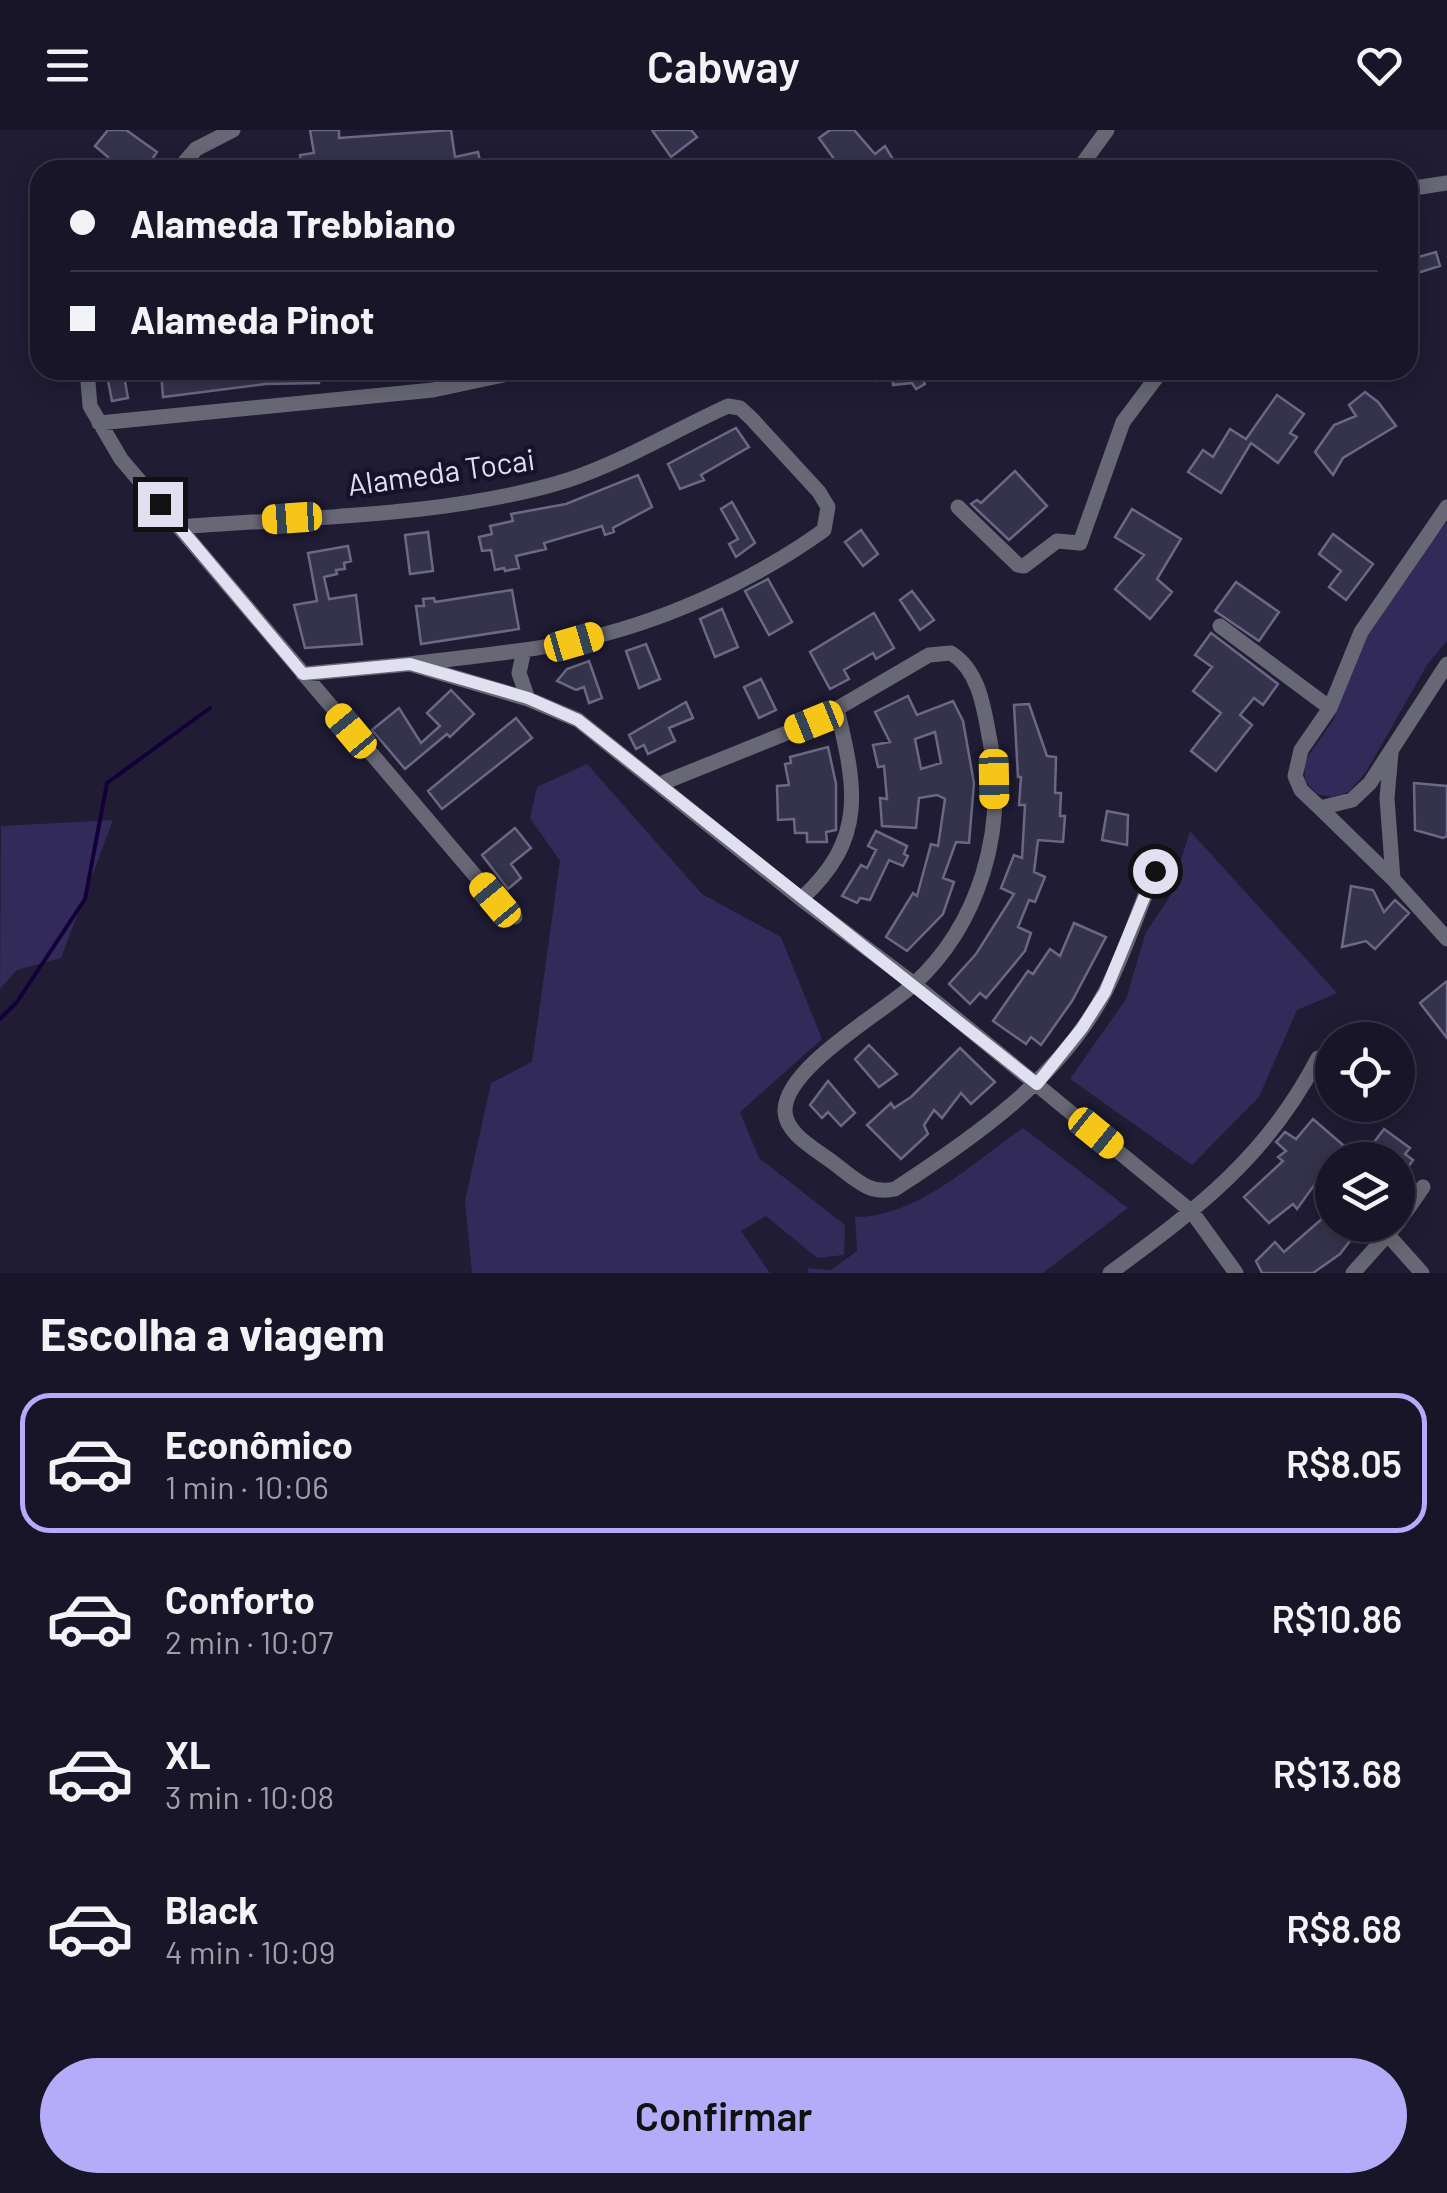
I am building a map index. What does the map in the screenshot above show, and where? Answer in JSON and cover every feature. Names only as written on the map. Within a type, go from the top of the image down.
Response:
[{"type":"street","points":[[186,160],[196,148],[233,130]]},
{"type":"street","points":[[1085,160],[1106,130]]},
{"type":"street","points":[[1418,187],[1447,183]]},
{"type":"street","points":[[88,380],[90,406],[121,458],[495,900],[515,917]]},
{"type":"street","points":[[99,424],[433,390],[480,380]]},
{"type":"street","points":[[958,507],[1018,565],[1024,566],[1057,541],[1082,542],[1123,422],[1153,380]]},
{"type":"street","name":"Alameda Tocai","points":[[180,527],[465,502],[569,479],[728,406],[740,408],[751,418],[819,492],[828,507],[824,530],[784,559],[641,622],[574,642],[524,650]]},
{"type":"street","points":[[1447,507],[1368,620],[1330,708],[1296,763],[1295,776],[1301,790],[1393,879],[1447,940]]},
{"type":"street","points":[[1220,626],[1330,708]]},
{"type":"street","points":[[303,674],[524,650],[520,673],[528,698]]},
{"type":"street","points":[[660,784],[837,709],[941,652],[960,659],[971,673],[984,706],[993,756],[989,854],[964,922],[914,984],[808,1068],[795,1084],[785,1112],[796,1134],[866,1188],[884,1192],[895,1190],[1037,1084],[1105,992],[1155,871]]},
{"type":"street","points":[[410,664],[528,698],[578,720],[914,984],[1192,1212],[1236,1273]]},
{"type":"street","points":[[1320,808],[1352,800],[1370,783],[1447,664]]},
{"type":"street","points":[[801,899],[835,863],[853,807],[853,776],[837,709]]},
{"type":"street","points":[[1392,748],[1387,798],[1393,879]]},
{"type":"street","points":[[686,804],[698,770]]},
{"type":"street","points":[[1110,1273],[1192,1212],[1242,1168],[1274,1132],[1315,1063]]},
{"type":"street","points":[[1415,1198],[1423,1187]]},
{"type":"street","points":[[1354,1273],[1382,1242]]},
{"type":"street","points":[[1403,1242],[1422,1273]]},
{"type":"shaded area","points":[[1447,522],[1447,641],[1427,665],[1366,772],[1349,792],[1331,797],[1317,794],[1305,781],[1304,762],[1334,719],[1365,636]]},
{"type":"shaded area","points":[[587,764],[702,894],[781,937],[822,1039],[740,1112],[759,1158],[845,1225],[844,1255],[817,1258],[766,1216],[741,1231],[770,1273],[472,1273],[465,1201],[491,1083],[532,1062],[560,861],[530,818],[537,787]]},
{"type":"shaded area","points":[[113,820],[61,958],[17,970],[0,989],[1,826]]},
{"type":"shaded area","points":[[1190,831],[1337,993],[1297,1010],[1259,1097],[1192,1165],[1070,1079],[1126,999],[1146,932],[1169,898]]},
{"type":"shaded area","points":[[1023,1128],[1128,1208],[1043,1273],[809,1273],[807,1268],[831,1270],[857,1251],[855,1217],[878,1215],[923,1198]]},
{"type":"building","points":[[108,130],[126,130],[157,152],[151,160],[106,160],[108,157],[95,146]]},
{"type":"building","points":[[310,130],[339,130],[339,138],[451,130],[455,157],[478,152],[480,160],[301,160],[300,155],[314,153]]},
{"type":"building","points":[[652,130],[691,130],[697,137],[671,157]]},
{"type":"building","points":[[830,130],[854,130],[875,154],[885,146],[893,160],[835,160],[819,138]]},
{"type":"building","points":[[1436,252],[1440,266],[1418,273],[1418,257]]},
{"type":"building","points":[[108,380],[125,380],[128,398],[112,401]]},
{"type":"building","points":[[162,380],[319,380],[319,383],[266,384],[163,397]]},
{"type":"building","points":[[893,380],[923,380],[925,384],[916,389],[912,383],[893,385]]},
{"type":"building","points":[[1365,392],[1396,426],[1343,458],[1333,475],[1315,452],[1334,425],[1356,416],[1349,405]]},
{"type":"building","points":[[1277,395],[1304,414],[1290,433],[1297,437],[1278,463],[1251,443],[1221,493],[1188,472],[1203,450],[1213,457],[1230,429],[1246,439]]},
{"type":"building","points":[[736,428],[749,447],[701,475],[704,480],[680,489],[668,464]]},
{"type":"building","points":[[1015,471],[1047,506],[1009,540],[971,504],[977,500],[981,503]]},
{"type":"building","points":[[638,475],[652,507],[613,528],[614,532],[605,535],[602,526],[544,543],[546,549],[516,556],[519,568],[505,571],[495,570],[491,550],[482,551],[479,537],[492,534],[490,526],[513,521],[511,514],[566,504]]},
{"type":"building","points":[[732,502],[755,543],[736,557],[729,544],[738,539],[721,509]]},
{"type":"building","points":[[1132,509],[1181,539],[1157,579],[1172,592],[1150,619],[1115,589],[1144,555],[1115,537]]},
{"type":"building","points":[[861,530],[878,554],[863,566],[845,542]]},
{"type":"building","points":[[428,532],[433,571],[410,574],[405,535]]},
{"type":"building","points":[[1333,534],[1373,564],[1346,600],[1329,587],[1341,571],[1319,554]]},
{"type":"building","points":[[348,546],[351,561],[344,563],[345,569],[324,577],[329,599],[356,595],[362,644],[305,648],[294,605],[317,601],[308,553]]},
{"type":"building","points":[[768,579],[792,622],[769,635],[745,591]]},
{"type":"building","points":[[1236,582],[1279,612],[1259,641],[1215,611]]},
{"type":"building","points":[[512,590],[519,629],[421,644],[416,606],[424,606],[423,599],[434,598],[435,602]]},
{"type":"building","points":[[912,591],[934,620],[920,630],[900,600]]},
{"type":"building","points":[[722,609],[738,647],[715,657],[700,619]]},
{"type":"building","points":[[874,613],[894,648],[876,659],[873,653],[844,670],[849,679],[830,689],[810,652]]},
{"type":"building","points":[[1211,633],[1278,684],[1263,705],[1254,698],[1240,715],[1252,725],[1216,771],[1191,751],[1221,713],[1193,691],[1212,667],[1195,655]]},
{"type":"building","points":[[646,644],[660,679],[639,688],[626,651]]},
{"type":"building","points":[[589,661],[602,698],[589,703],[584,687],[576,690],[557,681],[567,669]]},
{"type":"building","points":[[761,679],[776,710],[759,718],[744,687]]},
{"type":"building","points":[[451,690],[474,714],[450,737],[447,734],[405,769],[372,730],[399,708],[421,743],[440,726],[427,713]]},
{"type":"building","points":[[908,696],[917,715],[953,701],[963,721],[974,783],[969,843],[956,842],[943,878],[954,882],[943,914],[907,951],[886,937],[913,893],[917,896],[931,844],[938,846],[945,799],[937,795],[919,798],[916,828],[882,826],[880,798],[887,799],[884,766],[878,767],[873,745],[890,742],[875,712]],"holes":[[[935,732],[941,763],[921,769],[915,739]]]},
{"type":"building","points":[[686,702],[693,718],[669,728],[675,741],[648,754],[644,745],[636,749],[629,735]]},
{"type":"building","points":[[1029,704],[1047,756],[1056,757],[1055,793],[1061,793],[1060,816],[1065,816],[1063,842],[1038,840],[1034,872],[1045,877],[1035,902],[1029,900],[1018,927],[1031,933],[1025,951],[986,998],[980,993],[970,1004],[949,984],[976,954],[1014,894],[1001,888],[1014,855],[1022,858],[1025,805],[1019,805],[1021,777],[1014,705]]},
{"type":"building","points":[[516,718],[532,738],[442,809],[428,791]]},
{"type":"building","points":[[828,747],[836,784],[836,830],[826,832],[827,842],[807,842],[807,833],[795,833],[794,819],[778,820],[777,786],[789,785],[785,764],[791,763],[790,757]]},
{"type":"building","points":[[1414,783],[1447,786],[1447,836],[1415,830]]},
{"type":"building","points":[[1107,811],[1128,815],[1127,845],[1102,840]]},
{"type":"building","points":[[515,828],[531,848],[511,864],[521,878],[508,889],[482,855]]},
{"type":"building","points":[[876,831],[907,846],[904,854],[908,856],[903,866],[889,860],[870,900],[860,898],[857,903],[842,896],[861,865],[867,868],[876,850],[868,846]]},
{"type":"building","points":[[1351,886],[1373,890],[1384,912],[1395,900],[1409,913],[1375,949],[1366,941],[1342,947]]},
{"type":"building","points":[[1074,923],[1106,937],[1072,1001],[1041,1045],[1031,1037],[1026,1044],[993,1021],[1028,971],[1033,974],[1050,949],[1060,956]]},
{"type":"building","points":[[1447,981],[1447,1038],[1420,1003]]},
{"type":"building","points":[[869,1045],[897,1074],[879,1087],[855,1059]]},
{"type":"building","points":[[960,1048],[995,1082],[971,1104],[961,1093],[942,1118],[934,1110],[924,1125],[928,1134],[901,1159],[867,1125],[891,1103],[894,1108],[911,1097]]},
{"type":"building","points":[[828,1081],[855,1113],[841,1126],[828,1112],[822,1118],[810,1105]]},
{"type":"building","points":[[1313,1119],[1340,1142],[1315,1142],[1315,1184],[1297,1209],[1293,1204],[1269,1223],[1244,1197],[1283,1161],[1278,1157],[1286,1151],[1276,1142],[1285,1132],[1296,1139]]},
{"type":"building","points":[[1384,1129],[1402,1142],[1374,1142]]},
{"type":"building","points":[[1315,1225],[1315,1242],[1349,1242],[1340,1254],[1313,1273],[1262,1273],[1256,1261],[1275,1242],[1284,1252]]},
{"type":"waterway","points":[[0,1019],[17,1002],[85,899],[107,783],[210,708]]},
{"type":"route","points":[[160,504],[303,674],[410,664],[528,698],[578,720],[1037,1084],[1105,992],[1155,871]]}]
